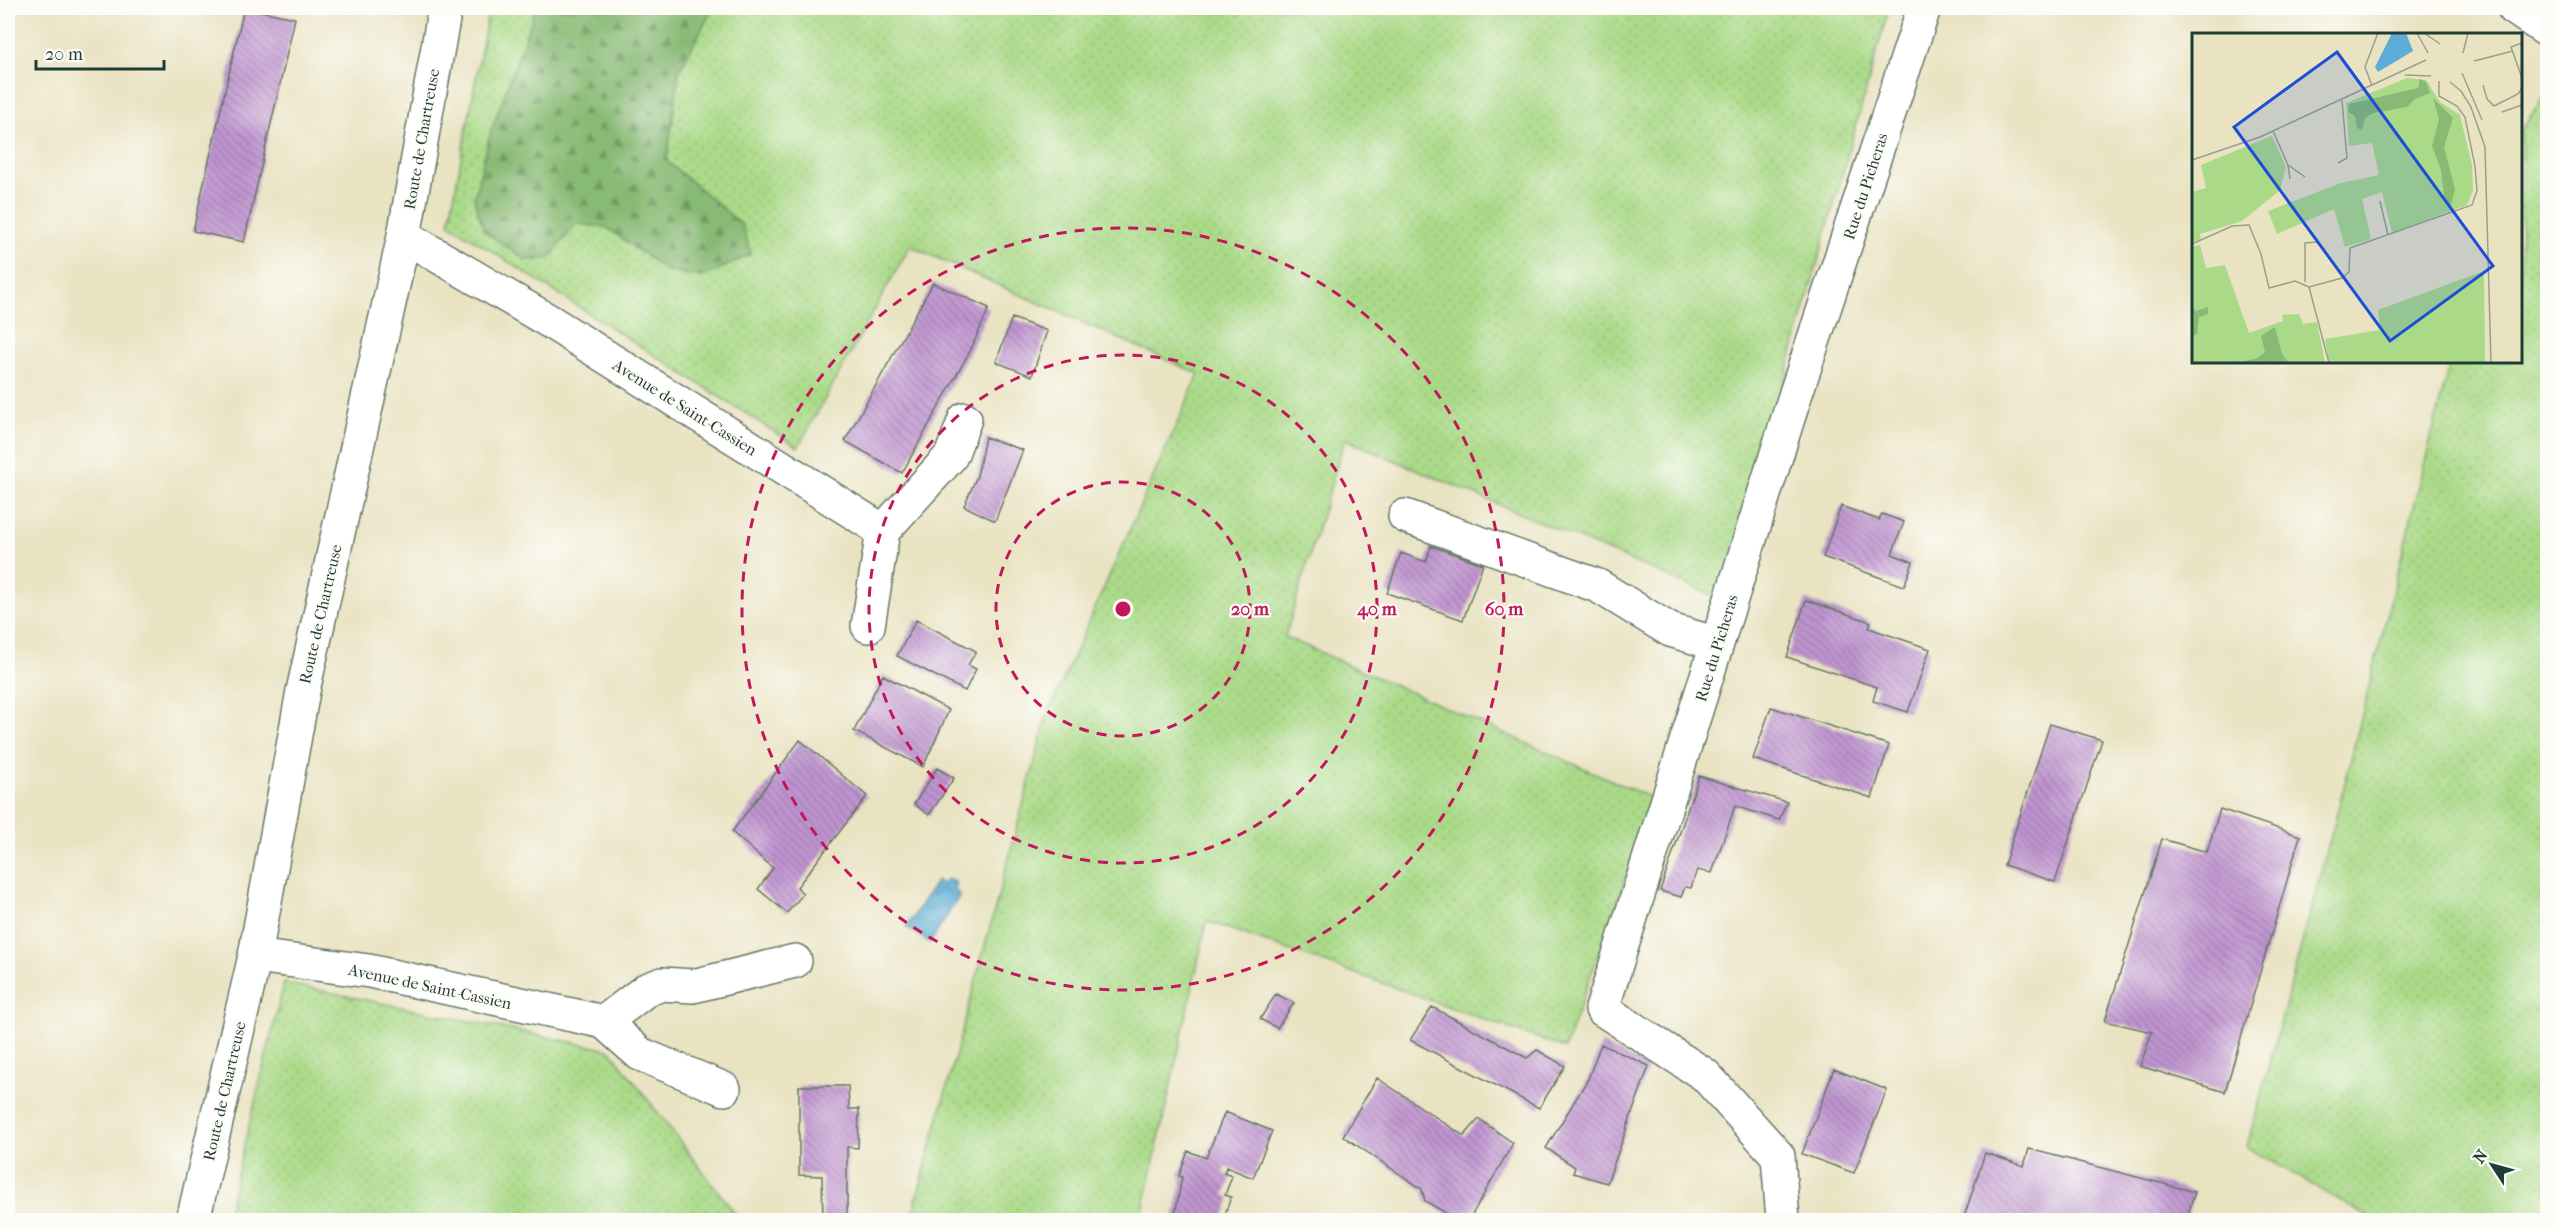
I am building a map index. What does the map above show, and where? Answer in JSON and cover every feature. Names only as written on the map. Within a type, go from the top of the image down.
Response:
[{"type":"street","name":"Route de Chartreuse","points":[[193,1221],[255,956],[303,691],[404,236],[445,8]]},
{"type":"street","name":"Rue du Picheras","points":[[1783,1221],[1778,1156],[1706,1075],[1602,1009],[1795,396],[1924,8]]},
{"type":"street","points":[[2514,8],[2547,31]]},
{"type":"street","name":"Avenue de Saint-Cassien","points":[[404,236],[549,321],[883,531]]},
{"type":"street","points":[[868,626],[883,531],[951,456],[965,419]]},
{"type":"street","points":[[1405,516],[1598,586],[1670,630],[1717,644]]},
{"type":"street","name":"Avenue de Saint-Cassien","points":[[255,956],[369,971],[604,1022]]},
{"type":"street","points":[[724,1089],[640,1054],[604,1022],[646,990],[662,984],[693,986],[795,961]]},
{"type":"green space","points":[[489,8],[1889,8],[1723,600],[1345,439],[1285,637],[1654,799],[1565,1048],[1207,921],[1141,1220],[911,1220],[1047,716],[1199,374],[910,246],[798,447],[449,224]]},
{"type":"green space","points":[[536,8],[713,8],[679,71],[667,161],[742,225],[751,254],[703,277],[667,271],[606,227],[576,224],[549,258],[526,260],[484,231],[474,199],[490,134]]},
{"type":"green space","points":[[2543,97],[2548,100],[2547,1220],[2373,1220],[2247,1147],[2343,791],[2450,363],[2522,363],[2522,129]]},
{"type":"green space","points":[[284,983],[610,1050],[740,1220],[226,1220]]},
{"type":"water","points":[[947,879],[955,882],[956,892],[960,895],[930,943],[906,927],[937,880],[942,884]]},
{"type":"building","points":[[244,8],[295,18],[244,242],[193,231]]},
{"type":"building","points":[[933,283],[989,308],[972,347],[902,473],[845,441]]},
{"type":"building","points":[[1012,318],[1047,331],[1032,376],[996,362]]},
{"type":"building","points":[[985,437],[1023,450],[995,521],[964,506],[977,476]]},
{"type":"building","points":[[1841,506],[1879,520],[1882,514],[1904,522],[1892,554],[1913,562],[1904,586],[1823,557]]},
{"type":"building","points":[[1431,546],[1483,564],[1463,620],[1387,593],[1401,553],[1426,562]]},
{"type":"building","points":[[1806,600],[1871,622],[1869,628],[1930,649],[1908,712],[1873,701],[1877,687],[1787,657]]},
{"type":"building","points":[[916,620],[976,651],[968,665],[976,669],[965,691],[897,656]]},
{"type":"building","points":[[883,675],[949,710],[923,767],[854,731]]},
{"type":"building","points":[[1771,707],[1889,745],[1872,798],[1753,759]]},
{"type":"building","points":[[2050,724],[2102,740],[2055,882],[2004,865]]},
{"type":"building","points":[[800,740],[867,796],[797,887],[803,894],[787,913],[758,889],[773,868],[732,832]]},
{"type":"building","points":[[937,768],[954,778],[929,815],[914,804]]},
{"type":"building","points":[[1699,776],[1787,802],[1779,820],[1735,806],[1712,873],[1697,870],[1691,888],[1685,887],[1681,897],[1660,891]]},
{"type":"building","points":[[2220,809],[2300,836],[2225,1092],[2140,1066],[2152,1032],[2105,1021],[2162,839],[2207,852]]},
{"type":"building","points":[[1276,994],[1294,1003],[1277,1028],[1260,1019]]},
{"type":"building","points":[[1432,1007],[1527,1058],[1537,1050],[1565,1066],[1539,1108],[1410,1040]]},
{"type":"building","points":[[1601,1044],[1649,1066],[1607,1183],[1573,1173],[1575,1167],[1546,1148],[1588,1079]]},
{"type":"building","points":[[1834,1069],[1887,1090],[1854,1173],[1802,1154]]},
{"type":"building","points":[[1377,1078],[1464,1136],[1479,1119],[1513,1143],[1469,1220],[1458,1220],[1425,1201],[1422,1189],[1343,1136]]},
{"type":"building","points":[[799,1086],[848,1086],[849,1109],[859,1109],[858,1148],[847,1147],[847,1218],[823,1219],[822,1176],[799,1175]]},
{"type":"building","points":[[1225,1112],[1272,1131],[1253,1178],[1226,1167],[1224,1173],[1232,1176],[1225,1195],[1231,1197],[1224,1217],[1232,1220],[1174,1220],[1182,1177],[1179,1176],[1188,1151],[1206,1158]]},
{"type":"building","points":[[2029,1149],[2195,1192],[2186,1220],[1963,1220],[1985,1153],[2024,1166]]}]
